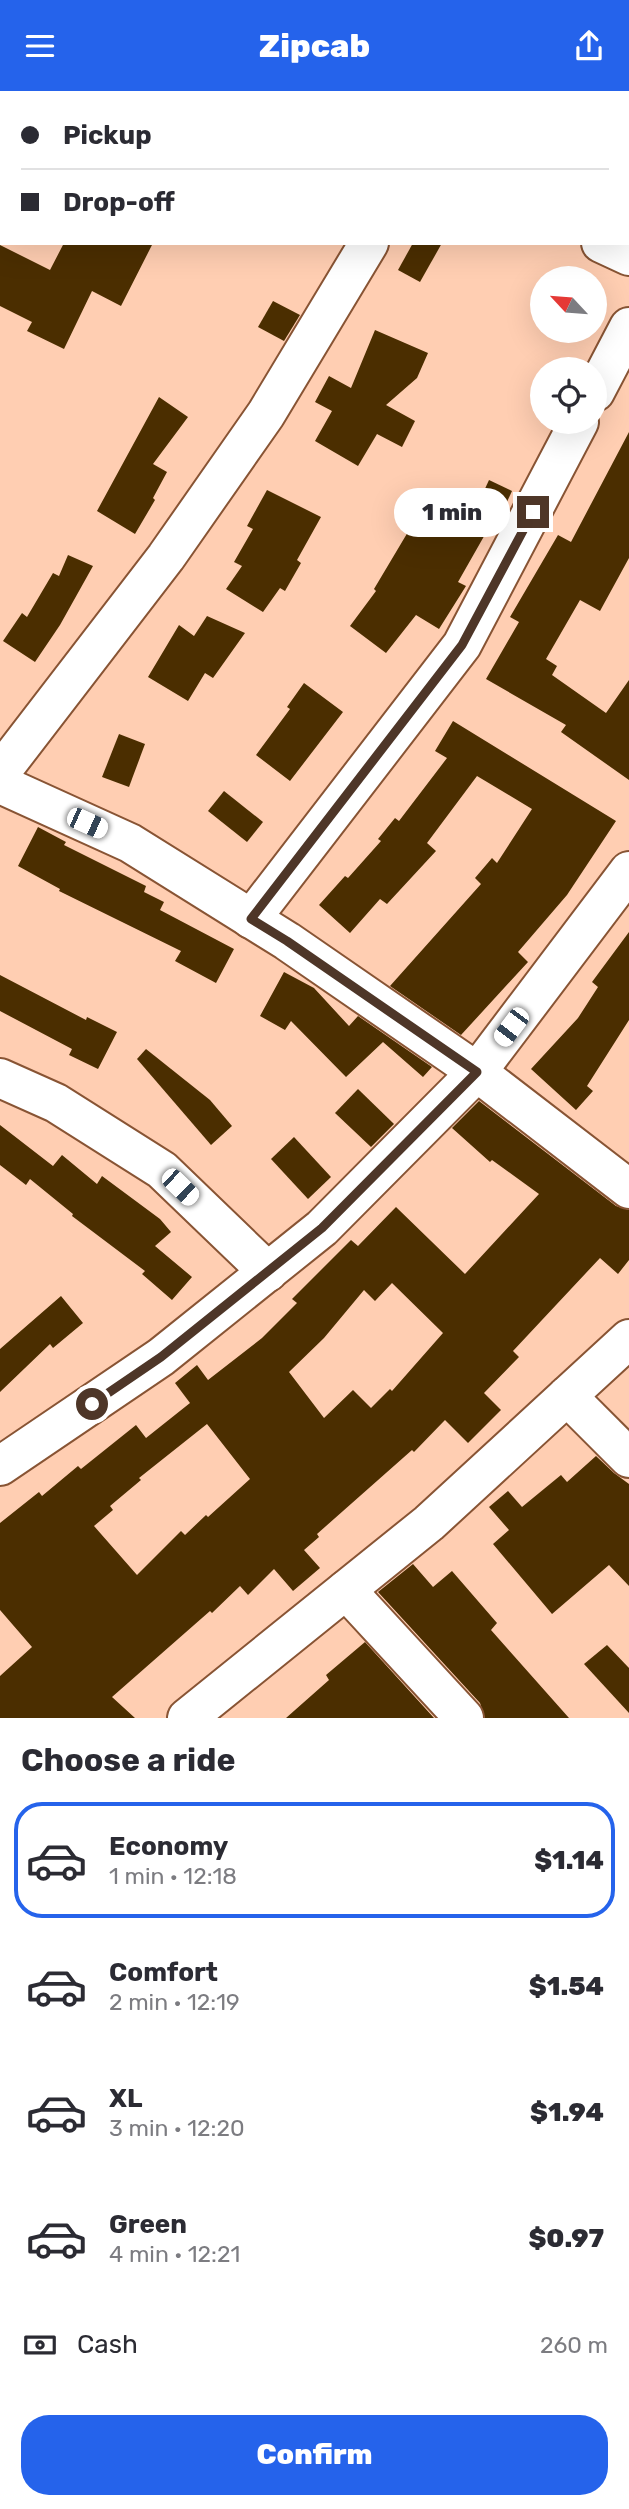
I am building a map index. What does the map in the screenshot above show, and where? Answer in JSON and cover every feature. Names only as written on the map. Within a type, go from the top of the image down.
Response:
[{"type":"street","points":[[0,773],[166,557],[267,414],[368,245]]},
{"type":"street","points":[[606,245],[629,255]]},
{"type":"street","points":[[607,369],[629,327]]},
{"type":"street","points":[[251,919],[462,645],[573,434]]},
{"type":"street","points":[[0,784],[130,843],[287,941],[477,1072],[629,1189]]},
{"type":"street","points":[[0,1466],[161,1357],[322,1228],[477,1072],[629,871]]},
{"type":"street","points":[[0,1078],[56,1103],[162,1170],[268,1272]]},
{"type":"street","points":[[187,1718],[429,1523],[629,1339]]},
{"type":"street","points":[[567,1396],[629,1458]]},
{"type":"street","points":[[346,1590],[464,1718]]},
{"type":"building","points":[[0,245],[50,270],[63,245],[152,245],[121,306],[92,291],[64,349],[27,331],[32,322],[0,306]]},
{"type":"building","points":[[412,245],[441,245],[420,282],[398,270]]},
{"type":"building","points":[[273,301],[300,315],[284,341],[258,327]]},
{"type":"building","points":[[375,330],[428,353],[417,378],[386,405],[415,421],[402,447],[377,434],[358,466],[315,441],[332,411],[315,402],[329,376],[351,388]]},
{"type":"building","points":[[159,397],[188,417],[153,464],[167,472],[153,498],[155,500],[135,534],[97,511]]},
{"type":"building","points":[[629,432],[629,558],[600,611],[580,600],[546,659],[557,666],[552,675],[606,713],[629,680],[629,780],[561,732],[566,725],[486,679],[519,622],[510,617],[558,535],[571,542]]},
{"type":"building","points":[[489,480],[512,491],[501,515],[478,504]]},
{"type":"building","points":[[267,490],[321,517],[297,560],[301,563],[285,591],[280,588],[263,612],[226,589],[242,566],[234,562],[253,529],[247,526]]},
{"type":"building","points":[[430,495],[487,531],[458,582],[466,586],[439,629],[416,615],[386,653],[350,626],[376,591],[374,589]]},
{"type":"building","points":[[68,555],[93,566],[60,625],[35,662],[3,641],[22,613],[27,617],[53,573],[59,576]]},
{"type":"building","points":[[207,616],[245,633],[213,678],[205,673],[188,701],[148,677],[179,625],[194,636]]},
{"type":"building","points":[[304,683],[343,712],[290,781],[256,755],[290,709],[287,707]]},
{"type":"building","points":[[453,721],[616,821],[567,895],[518,952],[528,962],[461,1035],[390,986],[481,884],[475,878],[492,858],[497,863],[532,809],[477,776],[427,843],[436,851],[387,904],[380,899],[350,933],[319,905],[381,841],[378,839],[395,818],[399,821],[447,758],[435,751]]},
{"type":"building","points":[[119,734],[145,744],[129,787],[102,777]]},
{"type":"building","points":[[224,791],[263,822],[247,842],[208,811]]},
{"type":"building","points":[[38,827],[66,842],[64,845],[146,886],[144,892],[164,902],[160,910],[234,949],[216,983],[175,961],[181,951],[59,891],[60,889],[18,866]]},
{"type":"building","points":[[629,932],[629,1020],[587,1086],[593,1091],[576,1110],[531,1069],[578,1018],[598,987],[592,982]]},
{"type":"building","points":[[284,972],[314,988],[349,1026],[358,1016],[432,1067],[423,1077],[383,1042],[346,1077],[291,1021],[285,1030],[260,1016]]},
{"type":"building","points":[[0,975],[86,1020],[87,1017],[117,1032],[98,1069],[69,1055],[72,1049],[0,1011]]},
{"type":"building","points":[[146,1049],[210,1100],[232,1126],[211,1145],[137,1059]]},
{"type":"building","points":[[358,1089],[394,1124],[371,1147],[335,1113]]},
{"type":"building","points":[[479,1101],[616,1206],[629,1210],[629,1260],[618,1274],[600,1258],[513,1351],[519,1357],[484,1393],[501,1410],[468,1443],[445,1420],[414,1452],[412,1450],[317,1534],[319,1537],[304,1550],[320,1568],[293,1591],[274,1569],[248,1595],[240,1586],[112,1697],[135,1718],[0,1718],[0,1676],[32,1647],[0,1610],[0,1523],[39,1492],[42,1496],[78,1466],[81,1469],[136,1425],[146,1438],[190,1403],[175,1383],[197,1365],[208,1380],[262,1338],[297,1303],[292,1299],[351,1240],[358,1246],[396,1207],[465,1274],[539,1194],[492,1160],[490,1162],[452,1128]],"holes":[[[392,1283],[443,1333],[392,1391],[390,1389],[371,1408],[353,1390],[324,1418],[289,1372],[324,1338],[364,1290],[375,1301]],[[207,1424],[250,1479],[185,1535],[181,1531],[137,1575],[94,1526],[113,1510],[110,1506],[141,1480],[139,1478]]]},
{"type":"building","points":[[0,1125],[53,1166],[62,1155],[97,1184],[102,1176],[160,1219],[171,1232],[155,1246],[192,1277],[172,1300],[142,1274],[145,1271],[72,1216],[73,1214],[30,1179],[26,1185],[0,1165]]},
{"type":"building","points":[[294,1137],[331,1177],[308,1199],[271,1159]]},
{"type":"building","points":[[61,1296],[83,1323],[53,1348],[50,1344],[0,1392],[0,1349]]},
{"type":"building","points":[[596,1456],[629,1484],[629,1586],[609,1565],[552,1614],[493,1544],[509,1530],[489,1507],[508,1491],[522,1507],[561,1475],[567,1482]]},
{"type":"building","points":[[413,1564],[433,1587],[452,1571],[497,1623],[491,1630],[569,1718],[485,1718],[480,1703],[378,1592]]},
{"type":"building","points":[[365,1642],[434,1718],[286,1718],[329,1680],[326,1675]]},
{"type":"building","points":[[607,1645],[629,1668],[629,1713],[584,1664]]},
{"type":"route","points":[[92,1404],[161,1357],[322,1228],[477,1072],[251,919],[462,645],[533,512]]}]
